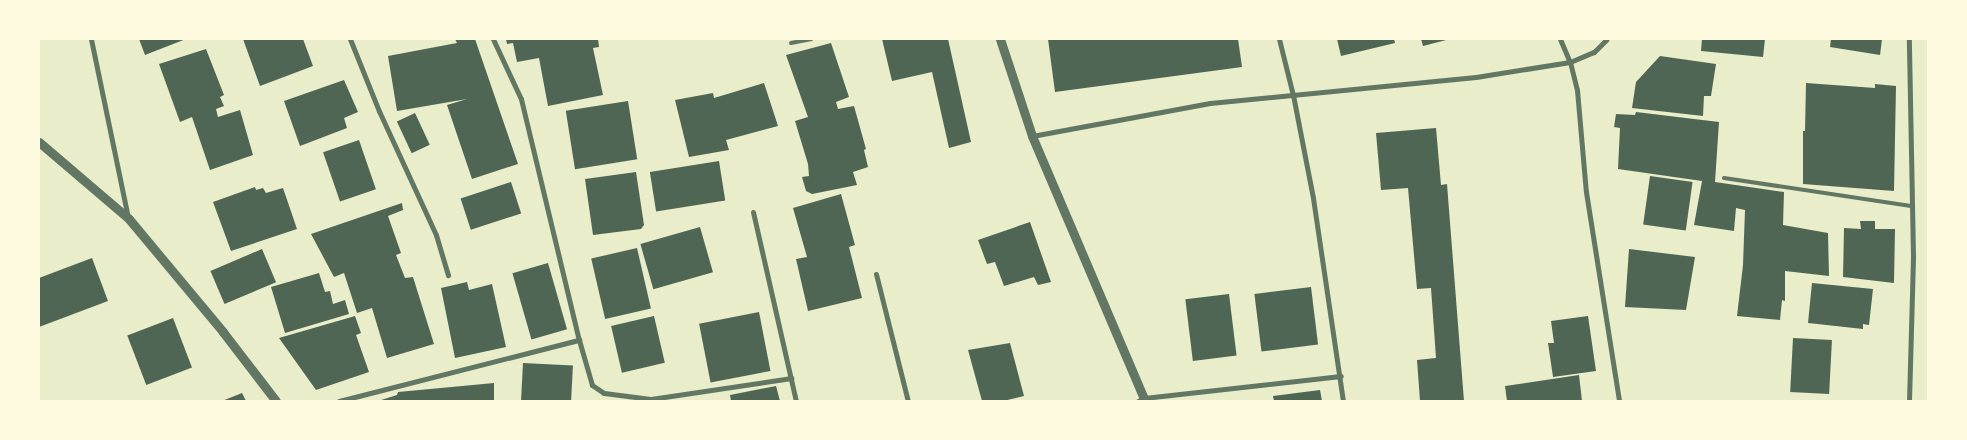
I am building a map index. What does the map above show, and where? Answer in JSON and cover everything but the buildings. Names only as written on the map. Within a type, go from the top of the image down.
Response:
[{"type":"street","points":[[91,39],[128,219]]},
{"type":"street","points":[[350,39],[379,112],[436,235],[448,275]]},
{"type":"street","points":[[492,39],[521,99],[579,340],[592,385],[604,393],[651,399],[791,378]]},
{"type":"street","points":[[1000,39],[1032,136],[1142,400],[1341,376]]},
{"type":"street","points":[[1279,39],[1293,95],[1312,198],[1341,376],[1343,401]]},
{"type":"street","points":[[1560,39],[1570,62],[1577,90],[1586,192],[1619,401]]},
{"type":"street","points":[[1032,136],[1210,103],[1476,78],[1570,62],[1594,52],[1606,39]]},
{"type":"street","points":[[1909,39],[1913,256],[1909,401]]},
{"type":"street","points":[[39,142],[128,219],[224,332],[276,401]]},
{"type":"street","points":[[753,212],[796,401]]},
{"type":"street","points":[[876,274],[908,401]]},
{"type":"street","points":[[339,401],[579,340]]},
{"type":"lane","points":[[791,43],[812,39]]},
{"type":"lane","points":[[1724,178],[1911,206]]}]
